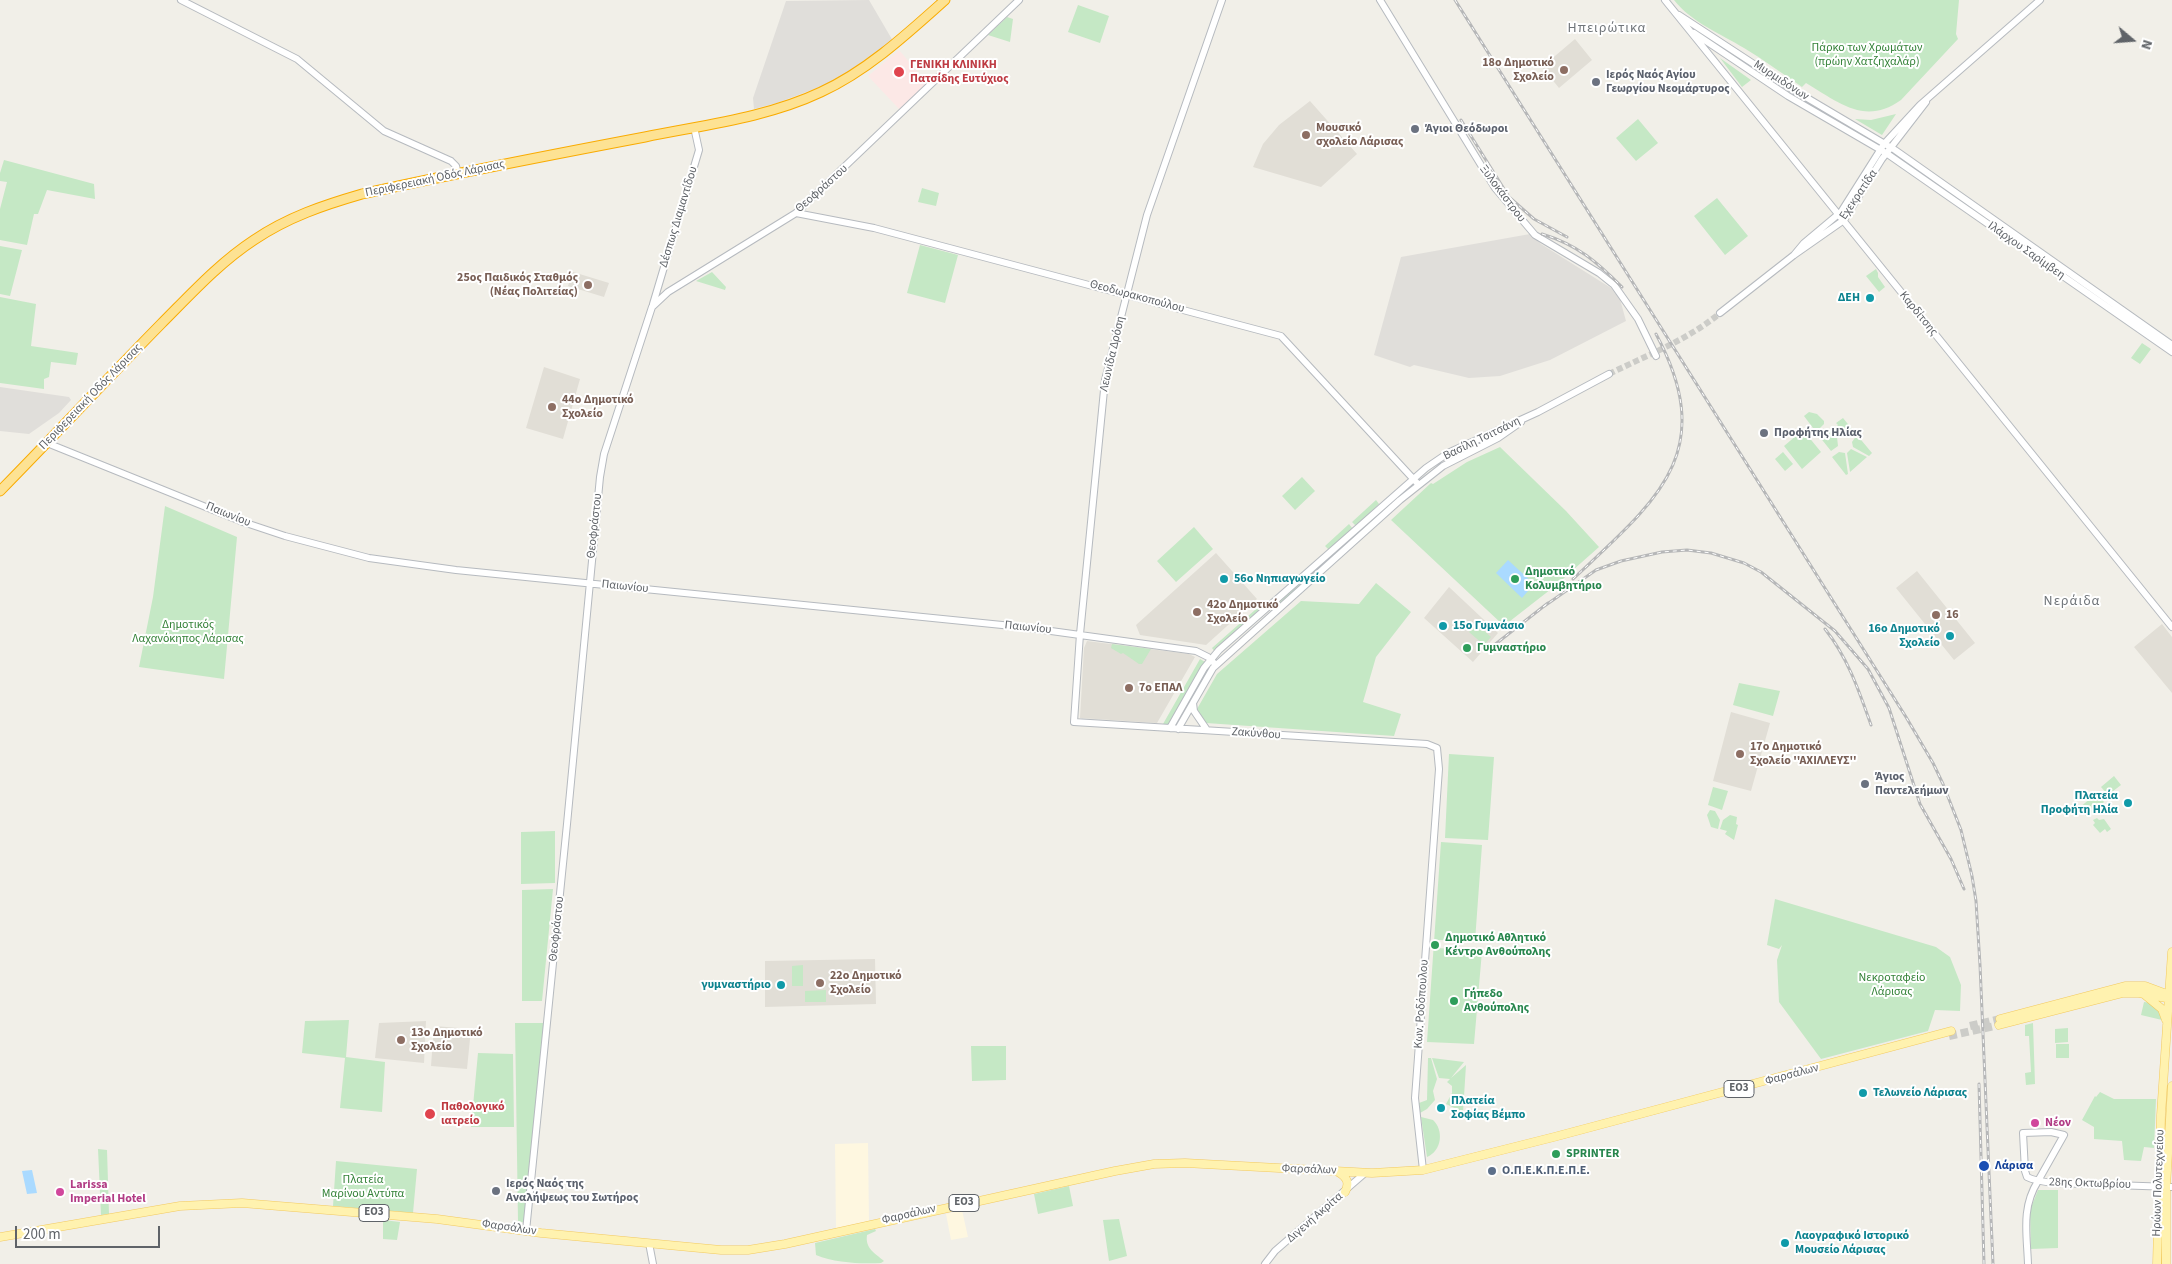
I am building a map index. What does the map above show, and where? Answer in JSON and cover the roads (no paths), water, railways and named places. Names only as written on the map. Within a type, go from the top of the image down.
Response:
[{"type":"highway","name":"Περιφερειακή Οδός Λάρισας","points":[[0,491],[203,282],[232,256],[254,240],[300,214],[362,194],[769,111],[829,88],[886,51],[945,0]]},
{"type":"main road","name":"Ηρώων Πολυτεχνείου","points":[[2166,1264],[2167,1027],[2172,952]]},
{"type":"main road","points":[[2144,990],[2161,984],[2170,973]]},
{"type":"main road","points":[[1999,1022],[2120,987],[2144,990],[2170,997]]},
{"type":"main road","points":[[2144,990],[2162,1009],[2167,1027]]},
{"type":"main road","name":"Φαρσάλων","points":[[0,1237],[180,1206],[235,1203],[302,1206],[437,1218],[526,1231],[731,1251],[761,1248],[1084,1177],[1154,1164],[1185,1163],[1365,1173],[1423,1170],[1950,1034]]},
{"type":"main road","name":"Ηρώων Πολυτεχνείου","points":[[2157,1264],[2166,1187],[2172,1086]]},
{"type":"main road","points":[[1336,1171],[1347,1180],[1348,1185],[1345,1192]]},
{"type":"street","points":[[181,0],[297,59],[377,126],[398,138],[451,161],[456,166],[458,174]]},
{"type":"street","name":"Θεοφράστου","points":[[526,1231],[602,463],[652,307],[668,292],[796,213],[1019,0]]},
{"type":"street","name":"Λεωνίδα Δρόση","points":[[1074,722],[1080,634],[1105,380],[1148,214],[1222,0]]},
{"type":"street","name":"Ξυλοκάστρου","points":[[1380,0],[1495,188],[1538,237],[1599,273],[1614,285],[1638,319],[1656,356]]},
{"type":"street","name":"Καρδίτσης","points":[[1665,0],[2172,628]]},
{"type":"street","name":"Εχεκρατίδα","points":[[1720,313],[1842,217],[1885,149],[1920,105],[2040,0]]},
{"type":"street","name":"Μυρμιδόνων","points":[[1674,11],[1885,149]]},
{"type":"street","name":"Μυρμιδόνων","points":[[1689,29],[1788,96],[1885,149]]},
{"type":"street","name":"Δέσπως Διαμαντίδου","points":[[652,307],[699,150],[694,127]]},
{"type":"street","name":"Ιλάρχου Σαρίμβεη","points":[[1885,149],[2172,345]]},
{"type":"street","name":"Ιλάρχου Σαρίμβεη","points":[[1885,149],[2172,352]]},
{"type":"street","name":"Θεοδωρακοπούλου","points":[[796,213],[874,228],[1283,337],[1418,484]]},
{"type":"street","points":[[1526,418],[1609,374]]},
{"type":"street","name":"Βασίλη Τσιτσάνη","points":[[1170,728],[1210,660],[1413,478],[1448,453],[1526,418]]},
{"type":"street","name":"Βασίλη Τσιτσάνη","points":[[1178,728],[1209,673],[1216,665],[1418,484],[1449,462],[1498,438],[1526,418]]},
{"type":"street","name":"Παιωνίου","points":[[47,443],[243,522],[284,536],[338,551],[402,564],[1080,634],[1193,650],[1202,653],[1216,665]]},
{"type":"street","points":[[1193,702],[1194,711],[1207,730]]},
{"type":"street","name":"Ζακύνθου","points":[[1074,722],[1427,744],[1437,748]]},
{"type":"street","name":"Κων. Ροδόπουλου","points":[[1423,1170],[1415,1098],[1438,779],[1437,748]]},
{"type":"street","points":[[2028,1264],[2026,1212],[2030,1194],[2038,1181],[2064,1136],[2051,1132],[2023,1133],[2025,1173],[2028,1177],[2038,1181]]},
{"type":"street","name":"Διγενή Ακρίτα","points":[[1265,1264],[1275,1251],[1365,1173]]},
{"type":"street","name":"28ης Οκτωβρίου","points":[[2038,1181],[2166,1187]]},
{"type":"street","points":[[649,1242],[653,1264]]},
{"type":"water","name":"Δημοτικό Κολυμβητήριο","points":[[1508,560],[1534,584],[1522,598],[1496,573]]},
{"type":"water","points":[[32,1170],[37,1193],[27,1194],[22,1171]]},
{"type":"tunnel","points":[[1609,374],[1681,339],[1708,323],[1720,313]]},
{"type":"tunnel","points":[[1970,1026],[2000,1019]]},
{"type":"tunnel","points":[[1949,1036],[1999,1025]]},
{"type":"railway","points":[[1455,0],[1906,717],[1943,784],[1961,830],[1976,901],[1993,1264]]},
{"type":"railway","points":[[1461,120],[1509,197],[1534,219],[1567,237]]},
{"type":"railway","points":[[1542,234],[1577,249],[1622,287]]},
{"type":"railway","points":[[1573,579],[1630,525],[1653,499],[1670,472],[1680,443],[1682,412],[1674,375],[1656,334]]},
{"type":"railway","points":[[1543,607],[1596,570],[1621,561],[1662,552],[1687,550],[1711,553],[1744,563],[1761,572],[1835,631],[1868,669],[1889,708],[1920,804],[1951,859],[1964,889]]},
{"type":"railway","points":[[1493,646],[1548,603]]},
{"type":"railway","points":[[1825,629],[1846,663],[1871,725]]},
{"type":"railway","points":[[1979,1084],[1984,1264]]},
{"type":"place","name":"18ο Δημοτικό Σχολείο","points":[[1564,70]]},
{"type":"place","name":"ΓΕΝΙΚΗ ΚΛΙΝΙΚΗ Πατσίδης Ευτύχιος","points":[[899,72]]},
{"type":"place","name":"Ιερός Ναός Αγίου Γεωργίου Νεομάρτυρος","points":[[1596,82]]},
{"type":"place","name":"Άγιοι Θεόδωροι","points":[[1415,129]]},
{"type":"place","name":"Μουσικό σχολείο Λάρισας","points":[[1306,135]]},
{"type":"place","name":"25ος Παιδικός Σταθμός (Νέας Πολιτείας)","points":[[588,285]]},
{"type":"place","name":"ΔΕΗ","points":[[1870,298]]},
{"type":"place","name":"44ο Δημοτικό Σχολείο","points":[[552,407]]},
{"type":"place","name":"Προφήτης Ηλίας","points":[[1764,433]]},
{"type":"place","name":"56ο Νηπιαγωγείο","points":[[1224,579]]},
{"type":"place","name":"Δημοτικό Κολυμβητήριο","points":[[1515,579]]},
{"type":"place","name":"42ο Δημοτικό Σχολείο","points":[[1197,612]]},
{"type":"place","name":"16","points":[[1936,615]]},
{"type":"place","name":"15ο Γυμνάσιο","points":[[1443,626]]},
{"type":"place","name":"16o Δημοτικό Σχολείο","points":[[1950,636]]},
{"type":"place","name":"Γυμναστήριο","points":[[1467,648]]},
{"type":"place","name":"7ο ΕΠΑΛ","points":[[1129,688]]},
{"type":"place","name":"17ο Δημοτικό Σχολείο ''ΑΧΙΛΛΕΥΣ''","points":[[1740,754]]},
{"type":"place","name":"Άγιος Παντελεήμων","points":[[1865,784]]},
{"type":"place","name":"Πλατεία Προφήτη Ηλία","points":[[2128,803]]},
{"type":"place","name":"Δημοτικό Αθλητικό Κέντρο Ανθούπολης","points":[[1435,945]]},
{"type":"place","name":"22ο Δημοτικό Σχολείο","points":[[820,983]]},
{"type":"place","name":"γυμναστήριο","points":[[781,985]]},
{"type":"place","name":"Γήπεδο Ανθούπολης","points":[[1454,1001]]},
{"type":"place","name":"13ο Δημοτικό Σχολείο","points":[[401,1040]]},
{"type":"place","name":"Τελωνείο Λάρισας","points":[[1863,1093]]},
{"type":"place","name":"Πλατεία Σοφίας Βέμπο","points":[[1441,1108]]},
{"type":"place","name":"Παθολογικό ιατρείο","points":[[430,1114]]},
{"type":"place","name":"Νέον","points":[[2035,1123]]},
{"type":"place","name":"SPRINTER","points":[[1556,1154]]},
{"type":"place","name":"Λάρισα","points":[[1984,1166]]},
{"type":"place","name":"Ο.Π.Ε.Κ.Π.Ε.Π.Ε.","points":[[1492,1171]]},
{"type":"place","name":"Ιερός Ναός της Αναλήψεως του Σωτήρος","points":[[496,1191]]},
{"type":"place","name":"Larissa Imperial Hotel","points":[[60,1192]]},
{"type":"place","name":"Λαογραφικό Ιστορικό Μουσείο Λάρισας","points":[[1785,1243]]},
{"type":"district","name":"Ηπειρώτικα","points":[[1607,29]]},
{"type":"district","name":"Νεράιδα","points":[[2072,602]]},
{"type":"park label","name":"Πάρκο των Χρωμάτων (πρώην Χατζηχαλάρ)","points":[[1867,55]]},
{"type":"park label","name":"Δημοτικός Λαχανόκηπος Λάρισας","points":[[188,632]]},
{"type":"park label","name":"Νεκροταφείο Λάρισας","points":[[1892,985]]},
{"type":"park label","name":"Πλατεία Μαρίνου Αντύπα","points":[[363,1187]]}]
